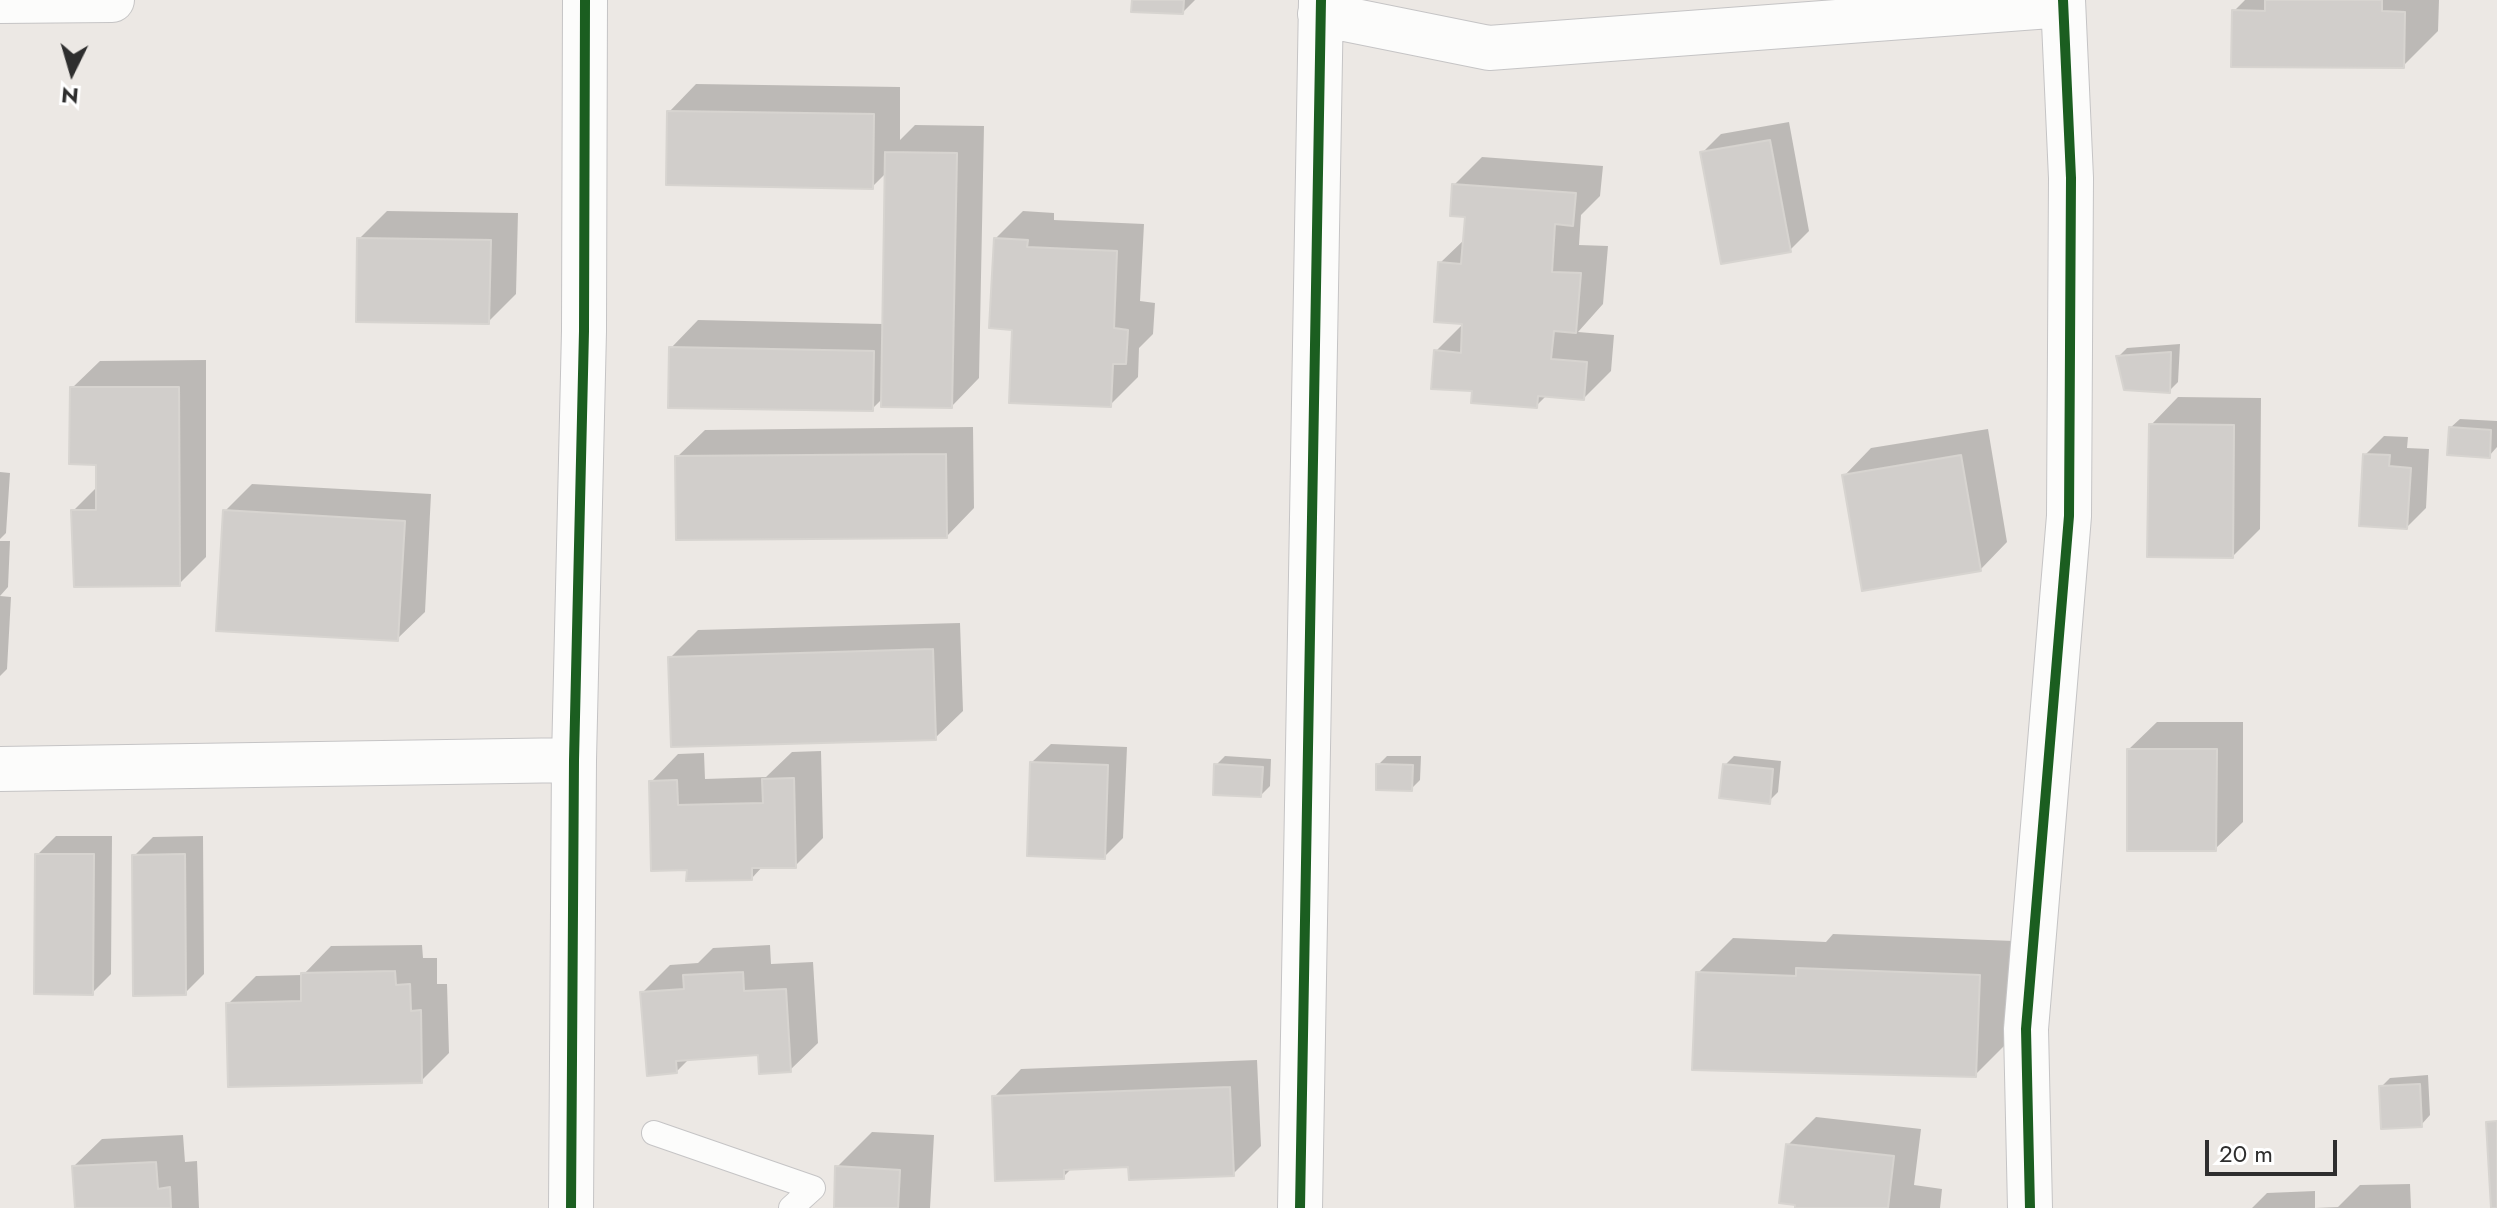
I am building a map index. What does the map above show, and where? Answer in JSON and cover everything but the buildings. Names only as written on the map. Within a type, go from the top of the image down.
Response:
[{"type":"street","points":[[0,1],[112,0]]},
{"type":"street","points":[[571,1208],[574,760],[584,331],[585,0]]},
{"type":"street","points":[[1300,1208],[1320,7],[1489,48],[2063,2],[2071,178],[2069,516],[2026,1029],[2030,1208]]},
{"type":"street","points":[[0,769],[574,760]]},
{"type":"lane","points":[[654,1133],[813,1188],[791,1208]]},
{"type":"cycle path","points":[[571,1208],[574,760],[584,331],[585,0]]},
{"type":"cycle path","points":[[1300,1208],[1321,0]]},
{"type":"cycle path","points":[[2030,1208],[2026,1029],[2069,516],[2071,178],[2063,0]]}]
